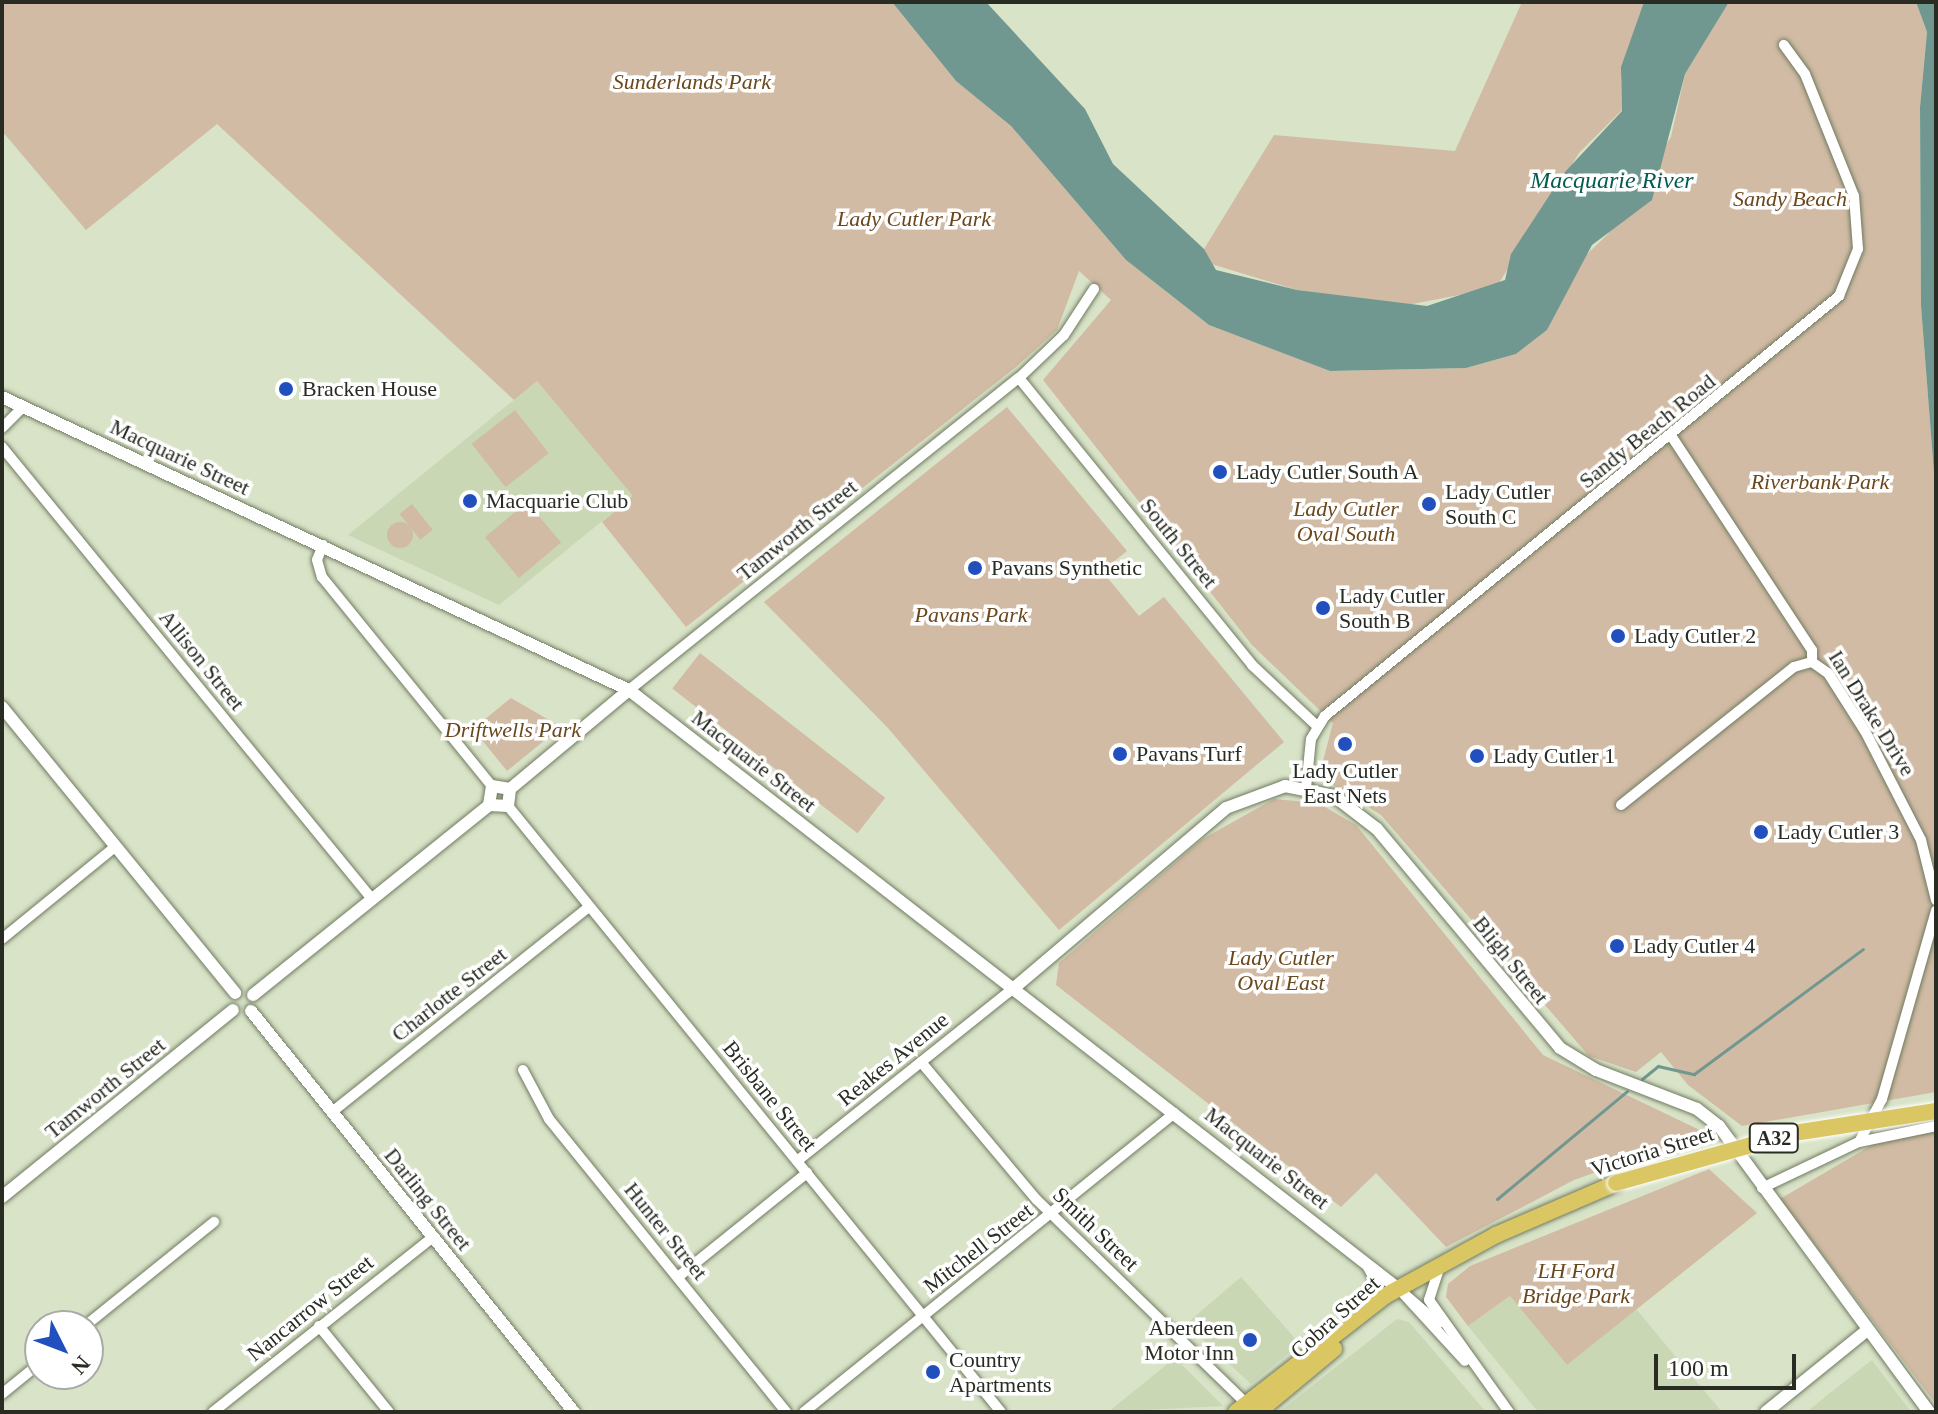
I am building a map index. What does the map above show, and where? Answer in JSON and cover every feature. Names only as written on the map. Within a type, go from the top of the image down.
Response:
[{"type":"highway","name":"Victoria Street","points":[[1400,1290],[1450,1260],[1579,1197],[1670,1166],[1807,1131],[1936,1111]]},
{"type":"highway","name":"Cobra Street","points":[[1249,1410],[1400,1290]]},
{"type":"highway","name":"Cobra Street","points":[[1249,1410],[1355,1320],[1400,1290]]},
{"type":"street","name":"Sandy Beach Road","points":[[1317,726],[1821,315],[1854,265],[1858,219],[1849,176],[1805,74],[1784,45]]},
{"type":"street","name":"Tamworth Street","points":[[510,789],[1019,378],[1064,335],[1094,289]]},
{"type":"street","name":"South Street","points":[[1019,378],[1252,665],[1317,726]]},
{"type":"street","name":"Macquarie Street","points":[[2,397],[629,690],[1360,1255],[1459,1345]]},
{"type":"street","points":[[2,428],[23,407]]},
{"type":"street","name":"Ian Drake Drive","points":[[1672,437],[1812,650],[1812,662],[1839,689],[1896,788],[1931,867],[1936,900]]},
{"type":"street","name":"Allison Street","points":[[2,447],[372,899]]},
{"type":"street","points":[[235,993],[233,1010],[251,1011],[253,995],[489,805],[508,806],[510,789],[492,786],[322,577],[317,560],[323,545]]},
{"type":"street","points":[[1621,805],[1794,667],[1812,662]]},
{"type":"street","points":[[3,708],[235,993],[253,995]]},
{"type":"street","points":[[1306,788],[1317,726]]},
{"type":"street","points":[[489,805],[492,786]]},
{"type":"street","name":"Bligh Street","points":[[1014,988],[1226,808],[1267,789],[1306,788],[1349,805],[1377,829],[1560,1048],[1708,1116],[1929,1412]]},
{"type":"street","name":"Brisbane Street","points":[[508,806],[1001,1412]]},
{"type":"street","points":[[2,939],[116,846]]},
{"type":"street","name":"Charlotte Street","points":[[332,1112],[589,907]]},
{"type":"street","points":[[1859,1142],[1882,1099],[1936,911]]},
{"type":"street","name":"Reakes Avenue","points":[[797,1161],[1014,988]]},
{"type":"street","name":"Tamworth Street","points":[[2,1197],[233,1010]]},
{"type":"street","name":"Darling Street","points":[[251,1011],[574,1412]]},
{"type":"street","name":"Smith Street","points":[[921,1062],[1052,1215],[1249,1410]]},
{"type":"street","name":"Hunter Street","points":[[523,1070],[549,1119],[786,1412]]},
{"type":"street","name":"Mitchell Street","points":[[804,1412],[1175,1113]]},
{"type":"street","points":[[1762,1188],[1859,1142],[1936,1126]]},
{"type":"street","points":[[678,1277],[807,1173]]},
{"type":"street","points":[[104,1311],[214,1222]]},
{"type":"street","name":"Nancarrow Street","points":[[213,1412],[433,1237]]},
{"type":"street","points":[[1355,1320],[1377,1282],[1360,1255]]},
{"type":"street","name":"Macquarie Street","points":[[1450,1260],[1427,1294],[1470,1365]]},
{"type":"street","name":"Macquarie Street","points":[[1400,1290],[1410,1309],[1470,1365],[1509,1412]]},
{"type":"street","points":[[319,1326],[389,1412]]},
{"type":"street","points":[[1766,1412],[1866,1331]]},
{"type":"street","points":[[2,1394],[24,1376]]},
{"type":"shaded area","name":"Macquarie Club","points":[[537,381],[633,496],[499,605],[348,535]]},
{"type":"shaded area","points":[[1241,1277],[1300,1344],[1251,1384],[1186,1324]]},
{"type":"shaded area","points":[[1510,1296],[1567,1365],[1636,1309],[1722,1412],[1538,1412],[1468,1326]]},
{"type":"shaded area","points":[[1397,1319],[1409,1322],[1486,1412],[1279,1412]]},
{"type":"shaded area","points":[[1175,1358],[1223,1406],[1108,1412]]},
{"type":"shaded area","points":[[1872,1360],[1911,1412],[1807,1412],[1825,1397]]},
{"type":"green space","points":[[2,2],[892,2],[956,81],[1011,126],[1126,260],[1209,325],[1330,371],[1466,368],[1516,354],[1547,330],[1582,259],[1608,234],[1671,137],[1685,74],[1729,2],[1916,2],[1927,32],[1920,107],[1921,306],[1936,499],[1936,1092],[1742,1126],[1688,1085],[1661,1052],[1636,1072],[1589,1056],[1381,815],[1319,776],[1333,723],[1252,645],[1043,380],[1111,300],[1079,271],[1057,330],[1016,367],[686,627],[602,522],[633,496],[537,381],[514,400],[217,124],[86,230],[2,131]]},
{"type":"green space","points":[[1522,2],[1644,2],[1621,79],[1622,110],[1579,153],[1496,288],[1407,305],[1297,290],[1208,263],[1204,249],[1274,135],[1455,151]]},
{"type":"green space","name":"Pavans Park","points":[[1007,407],[1127,551],[1102,571],[1139,616],[1164,597],[1284,742],[1059,930],[888,728],[764,602]]},
{"type":"green space","points":[[515,410],[549,453],[506,487],[472,444]]},
{"type":"green space","points":[[527,502],[561,543],[519,578],[485,537]]},
{"type":"green space","points":[[412,504],[433,530],[420,540],[400,514]]},
{"type":"green space","points":[[400,522],[409,526],[413,535],[409,544],[400,548],[391,544],[387,535],[391,526]]},
{"type":"green space","points":[[700,653],[885,798],[857,833],[672,688]]},
{"type":"green space","name":"Driftwells Park","points":[[511,698],[561,727],[507,771],[473,729]]},
{"type":"green space","name":"Lady Cutler Oval East","points":[[1274,799],[1318,803],[1356,825],[1543,1055],[1706,1133],[1574,1180],[1446,1247],[1376,1173],[1341,1207],[1056,985],[1059,963],[1201,840]]},
{"type":"green space","points":[[1912,1131],[1936,1132],[1936,1404],[1780,1199],[1877,1142]]},
{"type":"green space","name":"LH Ford Bridge Park","points":[[1709,1169],[1757,1213],[1567,1365],[1510,1296],[1468,1326],[1446,1297],[1448,1284],[1470,1266]]},
{"type":"water","name":"Macquarie River","points":[[892,2],[986,2],[1085,109],[1113,164],[1204,249],[1216,270],[1297,290],[1427,306],[1505,280],[1511,254],[1564,173],[1622,111],[1621,67],[1644,2],[1729,2],[1685,74],[1652,200],[1592,245],[1547,330],[1516,354],[1466,368],[1330,371],[1209,325],[1126,260],[1011,126],[956,81]]},
{"type":"water","points":[[1916,2],[1936,2],[1936,499],[1921,306],[1920,107],[1927,32]]},
{"type":"waterway","points":[[1642,1079],[1658,1066],[1694,1074],[1863,949]]},
{"type":"waterway","points":[[1497,1199],[1627,1091]]},
{"type":"place","name":"Bracken House","points":[[286,389]]},
{"type":"place","name":"Lady Cutler South A","points":[[1220,472]]},
{"type":"place","name":"Macquarie Club","points":[[470,501]]},
{"type":"place","name":"Lady Cutler South C","points":[[1429,504]]},
{"type":"place","name":"Pavans Synthetic","points":[[975,568]]},
{"type":"place","name":"Lady Cutler South B","points":[[1323,608]]},
{"type":"place","name":"Lady Cutler 2","points":[[1618,636]]},
{"type":"place","name":"Lady Cutler East Nets","points":[[1345,744]]},
{"type":"place","name":"Pavans Turf","points":[[1120,754]]},
{"type":"place","name":"Lady Cutler 1","points":[[1477,756]]},
{"type":"place","name":"Lady Cutler 3","points":[[1761,832]]},
{"type":"place","name":"Lady Cutler 4","points":[[1617,946]]},
{"type":"place","name":"Aberdeen Motor Inn","points":[[1250,1340]]},
{"type":"place","name":"Country Apartments","points":[[933,1372]]},
{"type":"park label","name":"Sunderlands Park","points":[[692,82]]},
{"type":"park label","name":"Sandy Beach","points":[[1790,199]]},
{"type":"park label","name":"Lady Cutler Park","points":[[914,219]]},
{"type":"park label","name":"Riverbank Park","points":[[1820,482]]},
{"type":"park label","name":"Lady Cutler Oval South","points":[[1346,520]]}]
